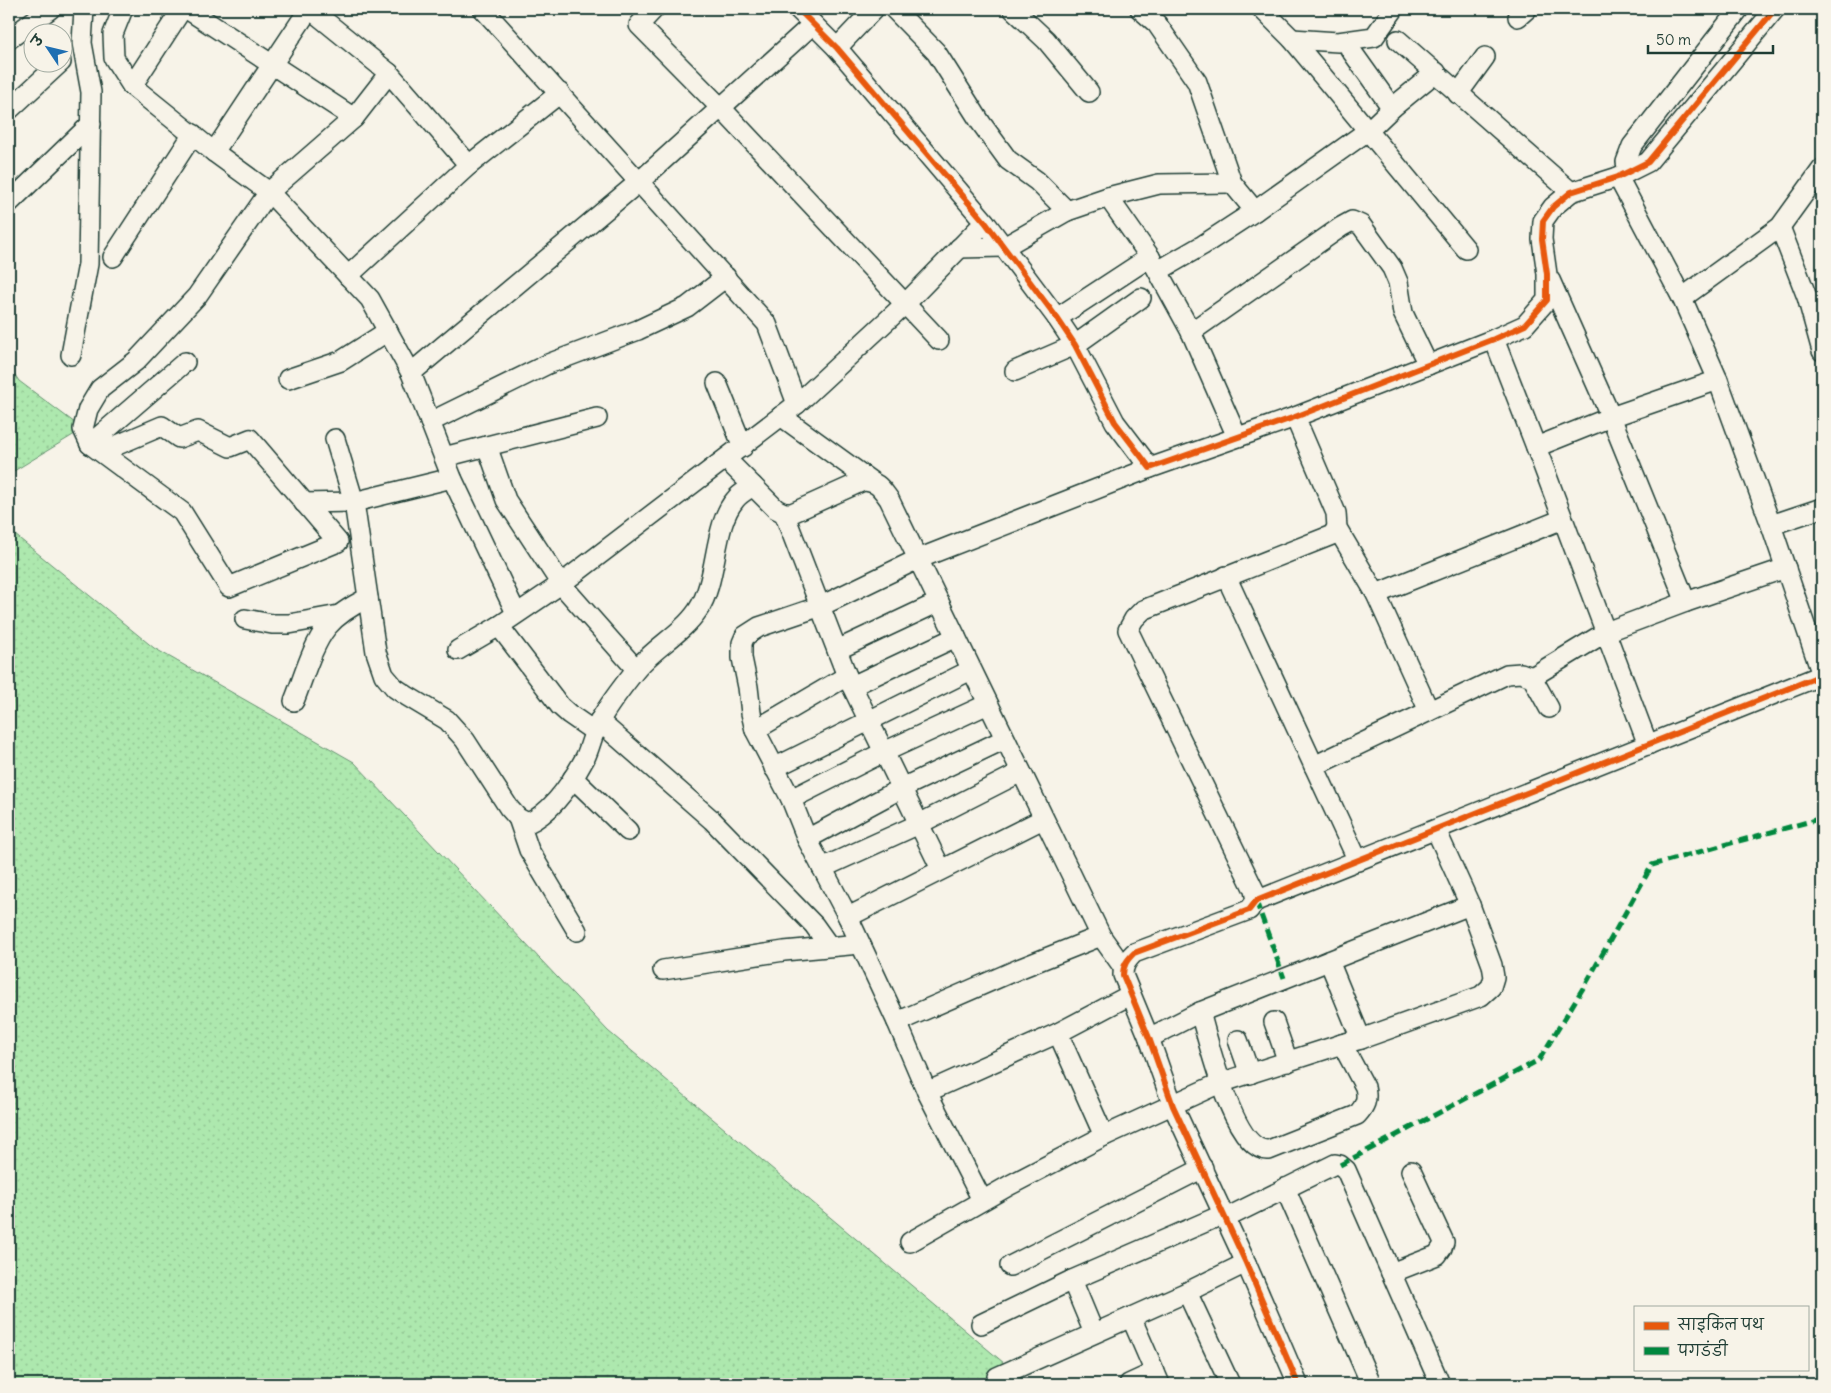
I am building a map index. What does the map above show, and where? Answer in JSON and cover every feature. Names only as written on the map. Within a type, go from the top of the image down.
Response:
[{"type":"street","points":[[9,39],[50,9]]},
{"type":"street","points":[[71,355],[88,264],[92,92],[82,44],[84,9]]},
{"type":"street","points":[[123,9],[114,34],[114,58],[132,86],[214,152],[269,192],[370,299],[411,373],[452,478],[516,613]]},
{"type":"street","points":[[132,86],[182,9]]},
{"type":"street","points":[[187,9],[354,118]]},
{"type":"street","points":[[214,152],[310,9],[389,73],[469,165]]},
{"type":"street","points":[[483,9],[768,324],[797,404]]},
{"type":"street","points":[[654,9],[639,25],[722,109],[939,340]]},
{"type":"street","points":[[837,48],[874,9]]},
{"type":"street","points":[[894,9],[936,52],[981,123],[1008,160],[1037,181],[1067,211]]},
{"type":"street","points":[[1013,9],[1046,40],[1090,92]]},
{"type":"street","points":[[1140,9],[1157,24],[1197,82],[1232,183],[1255,211]]},
{"type":"street","points":[[1263,9],[1292,39],[1369,130],[1466,249]]},
{"type":"street","points":[[1292,39],[1338,42],[1374,37],[1394,9]]},
{"type":"street","points":[[1123,967],[1134,953],[1249,910],[1256,901],[1822,675],[1771,525],[1718,380],[1682,298],[1623,175],[1632,146],[1739,9],[1760,27]]},
{"type":"street","points":[[982,1200],[927,1092],[848,917],[807,839],[791,799],[755,730],[742,658],[742,643],[745,636],[759,627],[821,606],[918,558],[1150,468],[1295,417],[1526,325],[1547,300],[1547,274],[1542,239],[1543,221],[1553,207],[1571,192],[1623,175],[1648,162],[1775,9]]},
{"type":"street","points":[[411,373],[640,181],[722,109],[807,14],[985,222],[1004,247],[1075,345],[1115,422],[1150,468]]},
{"type":"street","points":[[1398,40],[1571,192]]},
{"type":"street","points":[[72,53],[82,44]]},
{"type":"street","points":[[1350,49],[1392,108]]},
{"type":"street","points":[[1458,94],[1485,57]]},
{"type":"street","points":[[9,110],[51,72]]},
{"type":"street","points":[[1057,318],[1154,264],[1203,245],[1255,211],[1369,130],[1392,108],[1436,72]]},
{"type":"street","points":[[95,448],[162,426],[179,438],[198,431],[230,447],[250,439],[338,542],[229,588],[182,512],[95,448],[82,429],[88,409],[100,389],[136,361],[197,296],[269,192],[354,118],[389,73]]},
{"type":"street","points":[[348,276],[469,165],[560,93]]},
{"type":"street","points":[[9,204],[91,124]]},
{"type":"street","points":[[113,257],[193,134]]},
{"type":"street","points":[[1682,298],[1780,227],[1822,169]]},
{"type":"street","points":[[959,248],[1004,247],[1067,211],[1108,197],[1159,184],[1232,183]]},
{"type":"street","points":[[1108,197],[1154,264],[1191,332],[1238,437]]},
{"type":"street","points":[[1191,332],[1352,221],[1361,225],[1392,268],[1399,287],[1403,313],[1428,365]]},
{"type":"street","points":[[458,650],[499,626],[560,584],[797,404],[906,303],[985,222]]},
{"type":"street","points":[[1780,227],[1815,293],[1822,351]]},
{"type":"street","points":[[1547,274],[1611,417],[1686,602]]},
{"type":"street","points":[[430,422],[548,364],[638,330],[687,307],[726,277]]},
{"type":"street","points":[[1015,371],[1075,345],[1141,298]]},
{"type":"street","points":[[288,379],[341,361],[388,331]]},
{"type":"street","points":[[1494,339],[1648,745]]},
{"type":"street","points":[[95,448],[185,362]]},
{"type":"street","points":[[1536,447],[1611,417],[1718,380]]},
{"type":"street","points":[[717,383],[742,446]]},
{"type":"street","points":[[781,416],[877,484],[888,498],[1101,936],[1123,967],[1123,976],[1149,1038],[1173,1106],[1207,1175],[1298,1384]]},
{"type":"street","points":[[1295,417],[1336,513],[1337,528],[1376,594],[1428,712]]},
{"type":"street","points":[[444,457],[597,418]]},
{"type":"street","points":[[335,439],[354,502],[376,652],[384,675],[395,688],[418,704],[447,720],[457,730],[509,808],[518,818],[528,823],[538,819],[573,778],[585,758],[597,726],[636,669],[689,621],[698,610],[707,592],[724,520],[730,506],[753,486]]},
{"type":"street","points":[[487,446],[506,500],[560,584],[636,669]]},
{"type":"street","points":[[726,459],[776,509],[784,513],[792,514],[863,481],[872,482]]},
{"type":"street","points":[[304,503],[354,502],[452,478]]},
{"type":"street","points":[[1771,525],[1822,508]]},
{"type":"street","points":[[784,513],[850,681],[941,869]]},
{"type":"street","points":[[1376,594],[1563,519]]},
{"type":"street","points":[[1256,901],[1254,890],[1128,630],[1134,619],[1143,610],[1332,535],[1337,528]]},
{"type":"street","points":[[1532,677],[1606,632],[1786,568]]},
{"type":"street","points":[[1226,576],[1358,861]]},
{"type":"street","points":[[294,701],[317,643],[327,627],[353,605],[368,598]]},
{"type":"street","points":[[838,650],[939,602]]},
{"type":"street","points":[[245,619],[272,624],[289,624],[339,615]]},
{"type":"street","points":[[499,626],[568,714],[597,726],[712,820],[814,925],[829,946]]},
{"type":"street","points":[[755,730],[850,681],[956,637]]},
{"type":"street","points":[[774,768],[971,670]]},
{"type":"street","points":[[1314,766],[1507,674],[1521,672],[1532,677],[1549,708]]},
{"type":"street","points":[[791,799],[884,752],[988,704]]},
{"type":"street","points":[[807,839],[902,788],[1005,739]]},
{"type":"street","points":[[822,868],[919,824],[1021,772]]},
{"type":"street","points":[[573,778],[628,831]]},
{"type":"street","points":[[518,818],[529,850],[577,931]]},
{"type":"street","points":[[848,917],[1043,819]]},
{"type":"street","points":[[910,1242],[982,1200],[1104,1136],[1220,1083],[1361,1039],[1481,996],[1491,987],[1494,977],[1492,965],[1470,904],[1436,830]]},
{"type":"street","points":[[1149,1038],[1200,1012],[1470,904]]},
{"type":"street","points":[[897,1022],[1021,968],[1101,936]]},
{"type":"street","points":[[663,970],[784,950],[860,944]]},
{"type":"street","points":[[1329,961],[1361,1039]]},
{"type":"street","points":[[927,1092],[1058,1033],[1130,995]]},
{"type":"street","points":[[1200,1012],[1220,1083],[1244,1134],[1254,1145],[1263,1150],[1269,1150],[1357,1115],[1365,1106],[1367,1094],[1365,1087],[1342,1044]]},
{"type":"street","points":[[1274,1022],[1288,1062]]},
{"type":"street","points":[[1058,1033],[1104,1136]]},
{"type":"street","points":[[1238,1040],[1250,1074]]},
{"type":"street","points":[[981,1324],[1072,1280],[1223,1213],[1285,1188],[1335,1164],[1340,1164],[1346,1170],[1440,1384]]},
{"type":"street","points":[[1391,1273],[1437,1255],[1444,1242],[1412,1171]]},
{"type":"street","points":[[1010,1266],[1207,1175]]},
{"type":"street","points":[[1285,1188],[1371,1384]]},
{"type":"street","points":[[997,1377],[1187,1292],[1246,1262]]},
{"type":"street","points":[[1072,1280],[1094,1333]]},
{"type":"street","points":[[1187,1292],[1230,1384]]},
{"type":"street","points":[[1129,1384],[1158,1378],[1130,1317]]},
{"type":"green space","points":[[9,366],[19,381],[83,429],[9,474]]},
{"type":"green space","points":[[9,530],[154,648],[354,762],[608,1031],[1029,1384],[9,1384]]},
{"type":"marked path","points":[[1340,1165],[1539,1060],[1588,980],[1652,865],[1822,818]]},
{"type":"marked path","points":[[1256,901],[1284,978]]},
{"type":"cycle path","points":[[798,9],[837,48],[985,222],[1057,318],[1075,345],[1115,422],[1150,468],[1295,417],[1525,325],[1547,300],[1547,274],[1542,239],[1543,221],[1553,207],[1571,192],[1618,177],[1648,162],[1775,9]]},
{"type":"cycle path","points":[[1298,1384],[1246,1263],[1173,1106],[1149,1038],[1123,975],[1127,960],[1134,953],[1249,910],[1256,901],[1822,675]]}]
